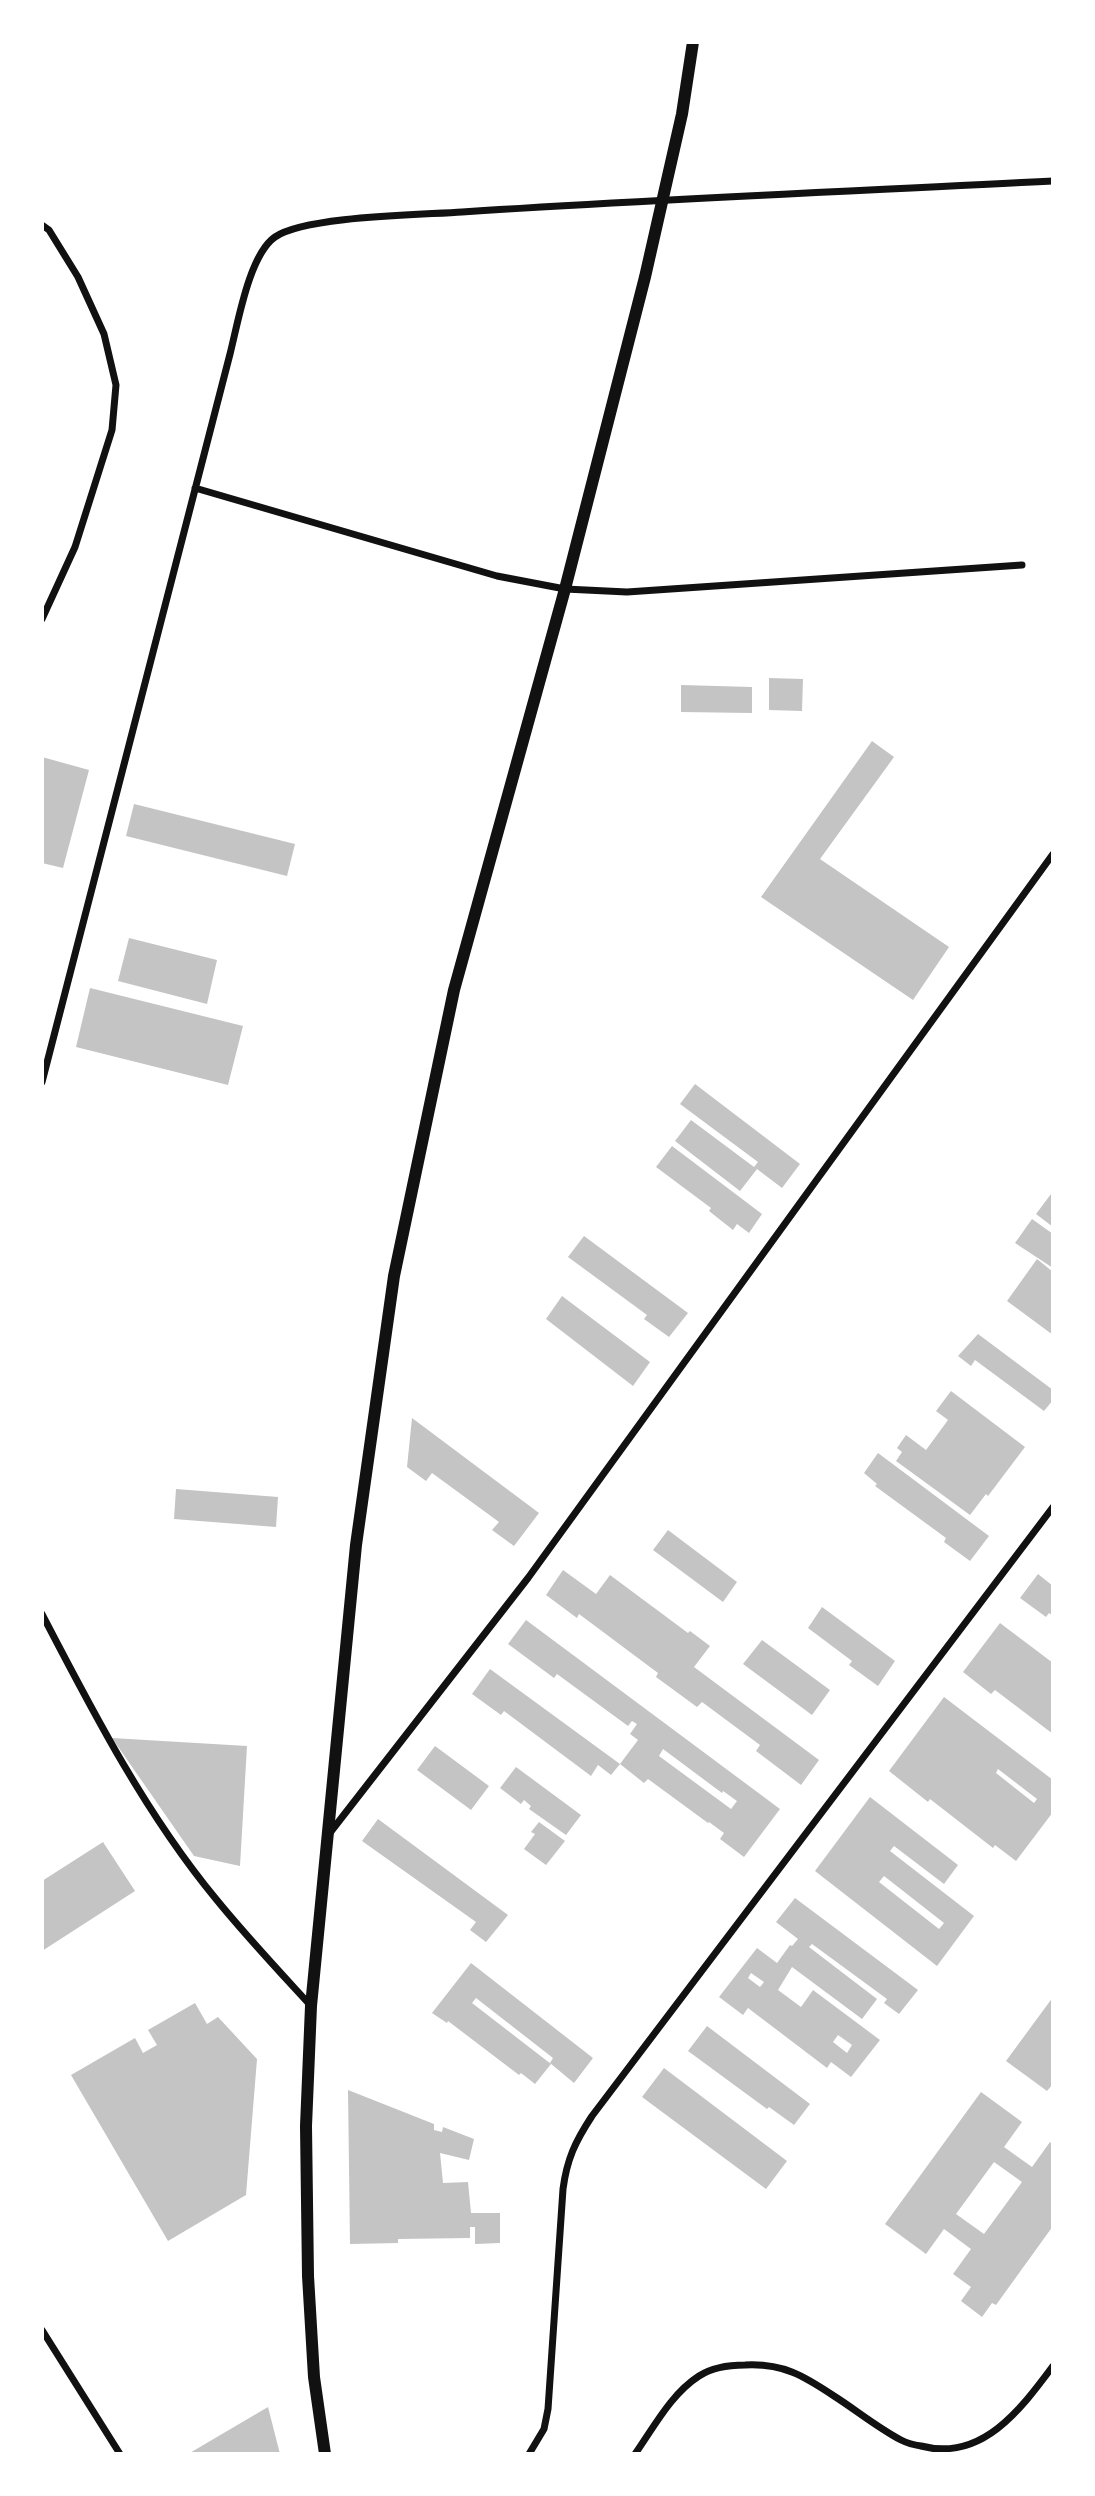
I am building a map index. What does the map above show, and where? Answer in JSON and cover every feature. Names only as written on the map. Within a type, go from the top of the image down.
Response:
[{"type":"street","points":[[325,2454],[314,2377],[308,2276],[306,2126],[311,2006],[356,1545],[394,1276],[454,990],[565,589],[645,277],[682,114],[693,42]]},
{"type":"street","points":[[42,1082],[254,270],[264,247],[275,237],[294,228],[356,220],[663,199],[1053,181]]},
{"type":"street","points":[[42,225],[49,230],[78,277],[104,334],[116,385],[112,430],[75,547],[42,619]]},
{"type":"street","points":[[195,488],[497,576],[565,589],[627,592],[1022,565]]},
{"type":"street","points":[[326,1837],[528,1578],[1053,855]]},
{"type":"street","points":[[529,2454],[544,2429],[548,2409],[563,2189],[566,2166],[574,2143],[1053,1507]]},
{"type":"street","points":[[42,1614],[88,1703],[159,1821],[215,1898],[311,2006]]},
{"type":"street","points":[[42,2330],[120,2454]]},
{"type":"street","points":[[635,2454],[671,2401],[700,2375],[726,2366],[778,2366],[803,2375],[903,2442],[930,2449],[970,2445],[989,2436],[1028,2399],[1053,2366]]},
{"type":"building","points":[[769,678],[803,679],[802,711],[769,710]]},
{"type":"building","points":[[681,685],[752,687],[752,713],[681,712]]},
{"type":"building","points":[[872,741],[894,757],[820,859],[949,947],[913,1000],[761,897]]},
{"type":"building","points":[[42,757],[89,770],[63,868],[42,863]]},
{"type":"building","points":[[134,804],[295,844],[287,876],[126,836]]},
{"type":"building","points":[[129,938],[217,960],[207,1004],[118,981]]},
{"type":"building","points":[[90,988],[243,1026],[228,1085],[76,1047]]},
{"type":"building","points":[[695,1084],[800,1164],[782,1188],[757,1169],[740,1191],[675,1141],[691,1120],[754,1167],[758,1162],[680,1104]]},
{"type":"building","points":[[672,1146],[762,1214],[749,1233],[737,1224],[733,1230],[709,1211],[711,1208],[656,1167]]},
{"type":"building","points":[[1051,1194],[1053,1195],[1053,1227],[1036,1214]]},
{"type":"building","points":[[1032,1219],[1053,1234],[1053,1268],[1015,1243]]},
{"type":"building","points":[[584,1236],[688,1313],[669,1337],[644,1319],[647,1315],[568,1257]]},
{"type":"building","points":[[1037,1259],[1053,1272],[1053,1335],[1007,1301]]},
{"type":"building","points":[[562,1296],[650,1362],[633,1386],[546,1319]]},
{"type":"building","points":[[978,1334],[1053,1390],[1053,1400],[1044,1411],[975,1360],[971,1366],[958,1356]]},
{"type":"building","points":[[951,1391],[1025,1447],[970,1515],[896,1461],[902,1452],[897,1448],[906,1435],[926,1450],[948,1420],[936,1411]]},
{"type":"building","points":[[412,1418],[539,1513],[514,1546],[492,1530],[499,1522],[432,1473],[426,1481],[407,1467]]},
{"type":"building","points":[[878,1453],[989,1536],[970,1561],[944,1542],[946,1538],[875,1486],[877,1484],[864,1473]]},
{"type":"building","points":[[176,1489],[278,1497],[276,1527],[174,1519]]},
{"type":"building","points":[[668,1530],[737,1582],[723,1602],[653,1550]]},
{"type":"building","points":[[563,1570],[596,1594],[610,1575],[688,1633],[690,1631],[710,1646],[694,1667],[819,1760],[801,1785],[756,1751],[760,1745],[702,1702],[697,1707],[656,1677],[658,1673],[579,1614],[577,1618],[546,1595]]},
{"type":"building","points":[[1038,1574],[1053,1586],[1053,1616],[1049,1613],[1046,1617],[1020,1598]]},
{"type":"building","points":[[822,1607],[895,1661],[878,1686],[849,1665],[852,1661],[808,1628]]},
{"type":"building","points":[[526,1620],[780,1809],[744,1857],[720,1839],[724,1833],[648,1779],[644,1783],[620,1764],[638,1740],[630,1734],[637,1724],[632,1721],[628,1726],[557,1674],[554,1678],[508,1644]],"holes":[[[663,1749],[722,1793],[723,1791],[737,1801],[731,1809],[659,1756]]]},
{"type":"building","points":[[1000,1623],[1053,1663],[1053,1734],[995,1690],[991,1694],[963,1672]]},
{"type":"building","points":[[762,1640],[830,1690],[812,1715],[743,1664]]},
{"type":"building","points":[[490,1669],[620,1764],[611,1775],[598,1765],[591,1776],[504,1711],[501,1715],[472,1694]]},
{"type":"building","points":[[944,1697],[1053,1780],[1053,1812],[1016,1861],[995,1845],[993,1848],[930,1799],[928,1802],[889,1771]],"holes":[[[998,1769],[1037,1799],[1034,1803],[996,1773]]]},
{"type":"building","points":[[112,1738],[247,1746],[240,1866],[194,1856]]},
{"type":"building","points":[[435,1746],[489,1786],[471,1810],[417,1770]]},
{"type":"building","points":[[516,1767],[581,1815],[566,1835],[529,1809],[531,1806],[524,1800],[521,1804],[500,1788]]},
{"type":"building","points":[[870,1797],[958,1865],[944,1884],[894,1846],[890,1851],[974,1916],[937,1966],[815,1871]],"holes":[[[884,1876],[944,1923],[939,1929],[879,1882]]]},
{"type":"building","points":[[378,1819],[508,1915],[486,1942],[470,1930],[476,1922],[362,1841]]},
{"type":"building","points":[[539,1822],[565,1841],[546,1865],[524,1849],[535,1834],[531,1832]]},
{"type":"building","points":[[103,1842],[135,1891],[42,1951],[42,1881]]},
{"type":"building","points":[[795,1898],[918,1990],[899,2014],[884,2003],[887,1999],[812,1944],[809,1947],[877,1999],[862,2019],[792,1967],[778,1990],[801,2007],[813,1990],[880,2040],[851,2077],[831,2062],[827,2068],[748,2008],[743,2015],[719,1997],[757,1948],[777,1963],[798,1939],[776,1922]],"holes":[[[751,1973],[764,1982],[760,1987],[748,1978]],[[838,2035],[852,2045],[847,2053],[833,2042]]]},
{"type":"building","points":[[471,1963],[593,2058],[574,2083],[550,2063],[553,2058],[476,1998],[472,2003],[551,2064],[535,2084],[448,2021],[447,2023],[432,2013]]},
{"type":"building","points":[[1053,1997],[1053,2084],[1047,2091],[1006,2061]]},
{"type":"building","points":[[195,2003],[207,2024],[218,2017],[257,2059],[246,2195],[168,2241],[71,2075],[135,2038],[143,2053],[157,2045],[148,2030]]},
{"type":"building","points":[[707,2026],[810,2104],[794,2125],[769,2107],[767,2109],[688,2051]]},
{"type":"building","points":[[664,2068],[787,2161],[766,2189],[642,2097]]},
{"type":"building","points":[[348,2090],[434,2124],[434,2130],[442,2132],[443,2127],[474,2139],[469,2160],[440,2153],[443,2183],[468,2182],[471,2213],[500,2213],[500,2243],[475,2244],[475,2227],[470,2227],[470,2238],[398,2239],[398,2243],[350,2244]]},
{"type":"building","points":[[981,2092],[1022,2122],[1004,2147],[1032,2167],[1050,2142],[1053,2145],[1053,2226],[996,2305],[992,2303],[982,2317],[961,2301],[971,2287],[953,2274],[971,2249],[944,2229],[926,2254],[885,2224]],"holes":[[[994,2162],[1022,2182],[984,2234],[956,2214]]]},
{"type":"building","points":[[268,2407],[280,2454],[188,2454]]}]
